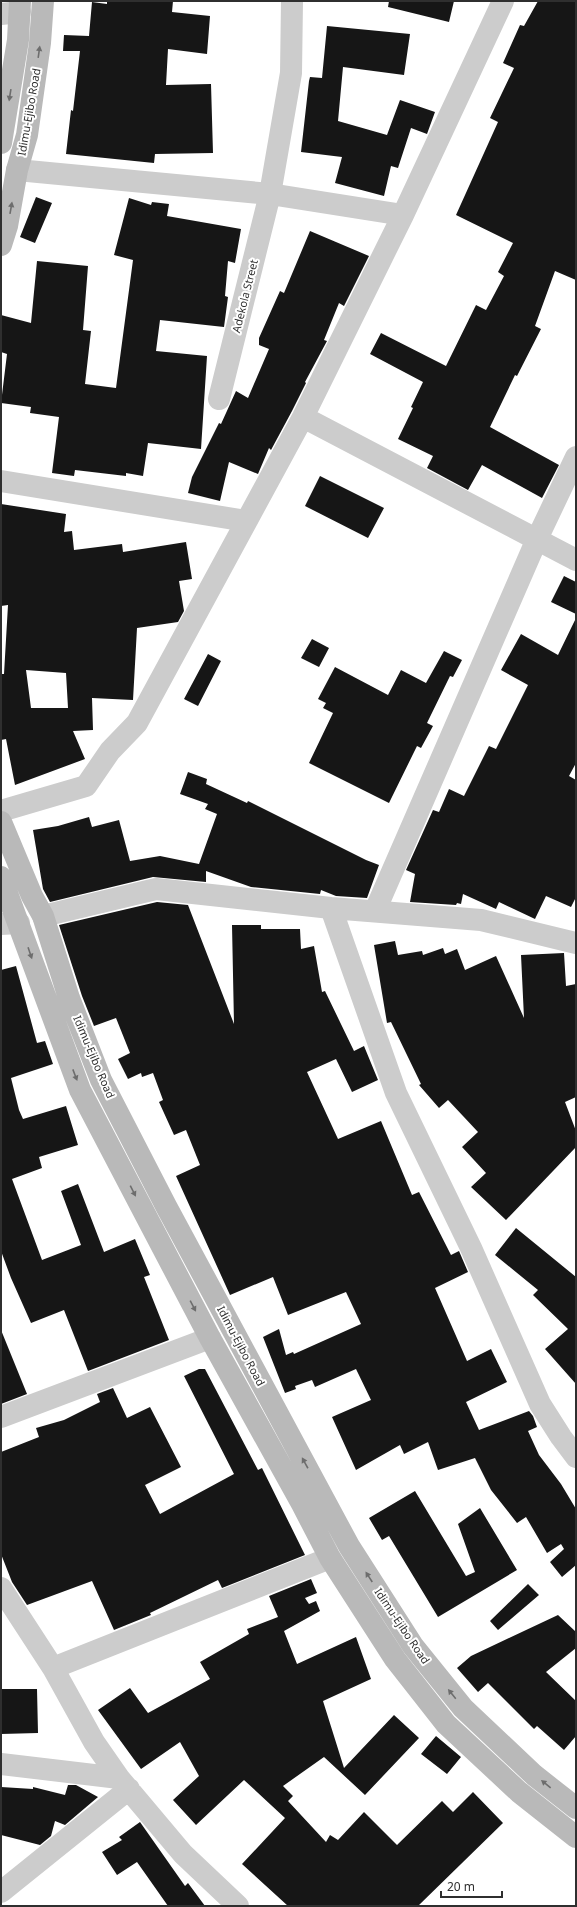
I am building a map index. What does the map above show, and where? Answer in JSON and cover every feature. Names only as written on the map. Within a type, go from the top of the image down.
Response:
[{"type":"main road","name":"Idimu-Ejibo Road","points":[[1,246],[7,226],[28,127],[40,43],[43,1]]},
{"type":"main road","name":"Idimu-Ejibo Road","points":[[1,143],[18,40],[14,9]]},
{"type":"main road","name":"Idimu-Ejibo Road","points":[[1,822],[32,896],[43,916],[69,998],[101,1080],[187,1246],[349,1546],[413,1646],[463,1708],[534,1775],[576,1808]]},
{"type":"main road","name":"Idimu-Ejibo Road","points":[[1,877],[10,923],[48,1006],[80,1090],[210,1338],[302,1504],[330,1558],[395,1660],[446,1724],[519,1792],[576,1837]]},
{"type":"street","name":"Adekola Street","points":[[219,399],[270,194],[291,73],[292,1]]},
{"type":"street","points":[[1,811],[86,786],[110,751],[137,723],[165,674],[303,417],[403,215],[503,1]]},
{"type":"street","points":[[18,170],[270,194],[403,215]]},
{"type":"street","points":[[303,417],[576,560]]},
{"type":"street","points":[[375,911],[537,539],[576,457]]},
{"type":"street","points":[[1,481],[246,521]]},
{"type":"street","points":[[43,916],[156,889],[331,908],[481,920],[576,943]]},
{"type":"street","points":[[331,908],[396,1092],[477,1262],[540,1404],[576,1458]]},
{"type":"street","points":[[1,1417],[210,1338]]},
{"type":"street","points":[[53,1668],[330,1558]]},
{"type":"street","points":[[1,1588],[53,1668],[94,1742],[124,1783],[183,1854],[238,1906]]},
{"type":"street","points":[[1,1764],[124,1783]]},
{"type":"street","points":[[1,1892],[124,1783]]},
{"type":"building","points":[[107,1],[173,1],[172,12],[210,16],[207,54],[168,49],[166,85],[211,84],[213,153],[155,154],[154,163],[66,154],[80,51],[63,51],[64,35],[89,36],[92,2],[107,4]]},
{"type":"building","points":[[389,1],[454,1],[449,22],[388,7]]},
{"type":"building","points":[[538,1],[576,1],[576,280],[555,271],[535,326],[541,329],[517,376],[515,375],[490,427],[559,465],[542,498],[482,465],[468,490],[427,468],[433,456],[398,439],[413,408],[411,407],[423,382],[370,354],[381,333],[446,366],[476,305],[486,310],[504,276],[498,272],[513,243],[456,215],[498,122],[490,118],[514,68],[503,63],[520,25],[524,26]]},
{"type":"building","points":[[327,26],[410,34],[404,75],[343,67],[338,121],[387,135],[400,100],[435,112],[427,134],[411,128],[398,168],[391,166],[384,196],[335,183],[342,157],[301,152],[309,81],[310,77],[322,78]]},
{"type":"building","points":[[36,197],[52,203],[35,243],[20,237]]},
{"type":"building","points":[[129,198],[151,205],[152,202],[169,204],[167,216],[241,229],[235,263],[228,261],[225,296],[228,297],[224,327],[160,320],[156,351],[207,356],[201,449],[148,443],[143,476],[126,473],[126,476],[75,470],[74,476],[52,473],[59,417],[30,413],[31,407],[1,403],[7,354],[1,352],[1,315],[31,323],[37,261],[88,266],[83,330],[91,331],[85,384],[116,388],[133,260],[114,255]]},
{"type":"building","points":[[310,231],[369,256],[344,306],[339,303],[324,340],[327,341],[271,450],[269,448],[258,474],[229,462],[220,501],[188,493],[192,477],[219,423],[221,424],[236,391],[248,398],[269,349],[259,345],[259,338],[280,291],[284,293]]},
{"type":"building","points":[[320,476],[384,508],[368,538],[305,506]]},
{"type":"building","points":[[1,504],[66,514],[64,532],[72,531],[74,550],[122,544],[123,552],[186,542],[192,579],[179,581],[184,611],[178,622],[137,628],[133,700],[92,698],[93,730],[73,731],[85,759],[15,785],[6,739],[1,740],[1,674],[4,674],[8,605],[1,606]],"holes":[[[26,670],[66,673],[68,708],[31,708]]]},
{"type":"building","points":[[564,576],[576,582],[576,614],[551,602]]},
{"type":"building","points":[[576,618],[576,763],[569,776],[576,780],[576,897],[571,907],[546,896],[535,919],[499,902],[496,909],[463,894],[461,904],[457,903],[456,905],[410,902],[415,874],[406,870],[433,810],[439,812],[449,789],[464,796],[489,746],[496,749],[528,685],[501,670],[521,634],[558,655]]},
{"type":"building","points":[[312,639],[329,648],[319,667],[301,658]]},
{"type":"building","points":[[444,651],[462,660],[453,677],[450,676],[427,723],[433,726],[421,748],[417,746],[389,803],[309,763],[333,713],[323,708],[326,703],[318,699],[335,667],[388,695],[401,670],[426,683]]},
{"type":"building","points":[[208,654],[221,661],[198,706],[184,699]]},
{"type":"building","points":[[188,772],[207,779],[206,784],[247,803],[248,801],[366,860],[379,865],[367,898],[336,896],[321,890],[320,894],[251,887],[206,871],[206,882],[153,877],[50,902],[43,889],[33,830],[58,826],[89,817],[92,827],[119,820],[130,861],[160,856],[199,864],[217,814],[205,809],[208,804],[180,794]]},
{"type":"building","points":[[157,902],[188,905],[234,1024],[232,925],[261,925],[261,929],[300,929],[301,949],[314,946],[322,992],[325,991],[354,1051],[364,1046],[378,1080],[352,1092],[336,1059],[307,1072],[338,1139],[381,1121],[412,1195],[419,1192],[451,1255],[459,1251],[468,1272],[435,1288],[467,1361],[491,1349],[507,1382],[466,1402],[479,1430],[529,1411],[533,1416],[537,1427],[528,1431],[539,1455],[561,1484],[576,1509],[576,1565],[562,1577],[550,1562],[564,1549],[561,1544],[547,1553],[526,1517],[517,1523],[491,1490],[475,1458],[438,1470],[428,1442],[404,1454],[400,1445],[356,1470],[332,1417],[371,1400],[356,1369],[315,1387],[312,1380],[295,1386],[296,1389],[285,1393],[263,1337],[279,1329],[286,1355],[293,1352],[294,1354],[361,1324],[346,1292],[288,1315],[273,1277],[230,1295],[176,1176],[200,1165],[186,1130],[174,1135],[159,1102],[163,1100],[153,1073],[142,1077],[141,1073],[128,1079],[118,1059],[130,1053],[116,1018],[94,1026],[82,996],[59,925]]},
{"type":"building","points":[[395,941],[398,955],[422,951],[423,955],[443,948],[445,954],[457,949],[465,970],[496,956],[524,1018],[521,955],[564,953],[566,986],[576,984],[576,1097],[565,1102],[576,1131],[576,1147],[506,1220],[471,1187],[486,1173],[462,1147],[478,1132],[448,1100],[439,1108],[419,1085],[421,1084],[391,1022],[387,1023],[374,945]]},
{"type":"building","points":[[16,966],[37,1043],[45,1041],[53,1064],[11,1078],[19,1110],[23,1119],[66,1106],[78,1145],[39,1157],[42,1168],[12,1179],[42,1260],[81,1245],[61,1191],[78,1184],[104,1252],[135,1239],[150,1275],[144,1277],[169,1340],[88,1371],[64,1310],[31,1323],[1,1251],[1,970]]},
{"type":"building","points":[[516,1228],[576,1277],[576,1384],[545,1349],[568,1329],[533,1295],[538,1290],[495,1255]]},
{"type":"building","points":[[1,1330],[27,1394],[1,1404]]},
{"type":"building","points":[[199,1369],[205,1369],[258,1470],[262,1468],[305,1555],[222,1588],[218,1580],[150,1613],[151,1615],[114,1630],[92,1581],[27,1605],[12,1582],[1,1554],[1,1452],[39,1437],[36,1428],[64,1420],[100,1402],[97,1394],[113,1388],[127,1418],[150,1407],[181,1467],[145,1485],[160,1514],[234,1474],[184,1376]]},
{"type":"building","points":[[415,1491],[466,1576],[475,1572],[458,1524],[480,1508],[517,1570],[438,1617],[389,1536],[382,1540],[369,1518]]},
{"type":"building","points":[[311,1579],[317,1593],[305,1598],[309,1604],[316,1601],[320,1611],[284,1631],[297,1664],[356,1637],[371,1679],[323,1701],[344,1768],[394,1715],[419,1738],[365,1795],[324,1757],[283,1786],[293,1796],[288,1801],[326,1842],[330,1835],[338,1840],[364,1812],[397,1845],[442,1801],[453,1812],[473,1792],[503,1823],[418,1906],[288,1906],[242,1864],[285,1818],[244,1780],[196,1825],[173,1800],[199,1776],[180,1742],[141,1769],[98,1710],[130,1688],[148,1713],[210,1679],[200,1662],[249,1634],[247,1629],[278,1617],[269,1596]]},
{"type":"building","points":[[528,1584],[539,1595],[498,1630],[490,1621]]},
{"type":"building","points":[[558,1615],[576,1632],[576,1648],[546,1672],[576,1701],[576,1736],[564,1750],[537,1726],[534,1729],[488,1683],[478,1692],[457,1668],[471,1656]]},
{"type":"building","points":[[1,1689],[37,1689],[38,1733],[1,1734]]},
{"type":"building","points":[[436,1736],[461,1757],[447,1774],[421,1754]]},
{"type":"building","points":[[68,1785],[76,1785],[98,1797],[65,1825],[55,1821],[51,1836],[40,1845],[1,1835],[1,1787],[33,1789],[33,1787],[65,1795]]},
{"type":"building","points":[[140,1822],[185,1886],[188,1883],[205,1906],[168,1906],[137,1862],[117,1875],[102,1852],[122,1840],[119,1837]]}]
